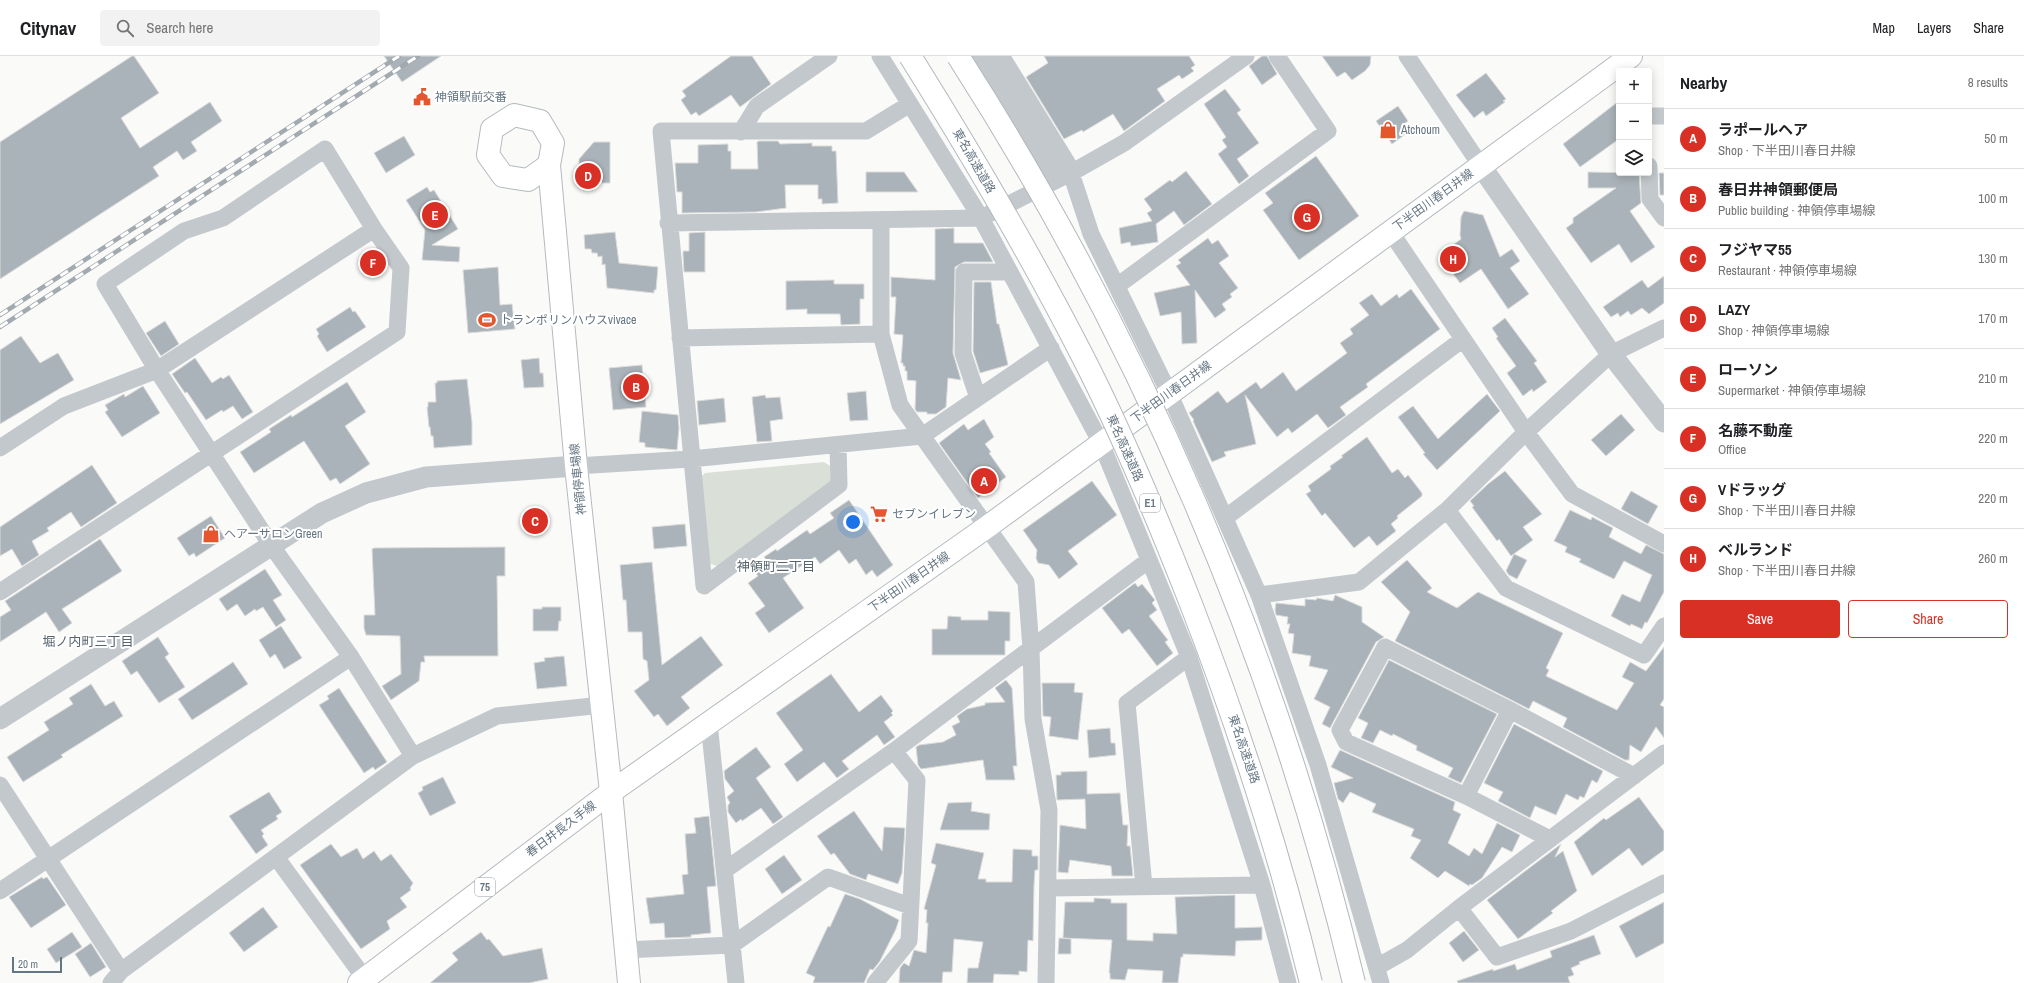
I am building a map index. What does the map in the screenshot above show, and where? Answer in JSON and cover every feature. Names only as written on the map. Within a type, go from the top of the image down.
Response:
[{"type":"main road","name":"東名高速道路","points":[[910,56],[961,138],[1032,262],[1088,369],[1157,518],[1216,669],[1248,760],[1276,849],[1311,983]]},
{"type":"main road","points":[[958,56],[999,120],[1047,200],[1100,301],[1158,418],[1202,518],[1250,639],[1289,751],[1354,983]]},
{"type":"main road","name":"下半田川春日井線","points":[[611,792],[988,527],[1390,231],[1631,56]]},
{"type":"main road","name":"神領停車場線","points":[[549,165],[576,466],[611,792]]},
{"type":"main road","name":"春日井長久手線","points":[[611,792],[629,983]]},
{"type":"main road","name":"春日井長久手線","points":[[364,982],[611,792]]},
{"type":"street","points":[[741,132],[757,106],[829,56]]},
{"type":"street","points":[[880,56],[981,218],[1101,443],[1189,657],[1262,885],[1288,983]]},
{"type":"street","points":[[980,56],[1063,177]]},
{"type":"street","points":[[999,56],[1063,177],[1117,286],[1169,394],[1259,596],[1318,766],[1379,975],[1459,908],[1664,753]]},
{"type":"street","points":[[668,223],[981,218],[1063,177],[1124,143],[1246,56]]},
{"type":"street","points":[[1117,286],[1328,131],[1277,56]]},
{"type":"street","points":[[1409,57],[1481,166],[1611,354],[1664,422]]},
{"type":"street","points":[[838,445],[839,485],[704,586],[668,223],[661,131],[866,131],[910,104]]},
{"type":"street","points":[[1652,116],[1664,116]]},
{"type":"street","points":[[0,592],[213,454],[397,332],[401,268],[374,229],[325,149],[223,218],[184,231],[105,284],[157,370],[213,454],[272,545],[351,657],[413,756]]},
{"type":"street","points":[[1649,176],[1650,199],[1664,218]]},
{"type":"street","points":[[881,220],[881,334],[900,406],[1026,582],[1031,649],[1033,719],[1049,810],[1049,888],[1046,983]]},
{"type":"street","points":[[0,448],[64,406],[157,370],[374,229]]},
{"type":"street","points":[[1390,231],[1526,432],[1572,494],[1664,544]]},
{"type":"street","points":[[978,398],[964,353],[964,272],[1010,272]]},
{"type":"street","points":[[1259,596],[1360,582],[1447,510],[1526,432],[1611,354],[1664,328]]},
{"type":"street","points":[[680,338],[881,334]]},
{"type":"street","points":[[1225,518],[1463,339]]},
{"type":"street","points":[[0,719],[322,513],[366,492],[426,477],[691,459],[922,436],[1051,348]]},
{"type":"street","points":[[1447,510],[1506,588],[1644,655],[1664,626]]},
{"type":"street","points":[[725,870],[894,751],[1149,560]]},
{"type":"street","points":[[1550,839],[1466,796],[1346,742],[1340,730],[1385,647],[1510,710],[1634,776]]},
{"type":"street","points":[[0,891],[351,657]]},
{"type":"street","points":[[1144,886],[1127,704],[1189,657]]},
{"type":"street","points":[[0,785],[49,858],[116,977],[413,756],[496,716],[602,705]]},
{"type":"street","points":[[1466,796],[1510,710]]},
{"type":"street","points":[[709,723],[736,983]]},
{"type":"street","points":[[875,983],[909,941],[917,780],[894,751]]},
{"type":"street","points":[[276,857],[364,982]]},
{"type":"street","points":[[626,950],[732,945],[828,877],[910,906]]},
{"type":"street","points":[[1459,908],[1497,958],[1571,931],[1664,883]]},
{"type":"street","points":[[1049,888],[1262,885]]},
{"type":"shaded area","points":[[824,462],[830,466],[832,483],[720,567],[708,563],[700,478],[705,473]]},
{"type":"building","points":[[134,56],[159,93],[121,118],[140,148],[210,102],[222,121],[191,142],[197,151],[183,160],[177,151],[153,167],[159,176],[0,279],[0,142]]},
{"type":"building","points":[[384,56],[441,56],[402,82]]},
{"type":"building","points":[[731,56],[752,56],[771,84],[740,107],[731,95],[699,116],[696,112],[691,115],[681,100],[686,96],[682,91]]},
{"type":"building","points":[[1044,56],[1189,56],[1195,65],[1191,68],[1194,71],[1182,79],[1179,75],[1157,89],[1165,101],[1124,131],[1113,114],[1083,132],[1082,130],[1064,139],[1026,77],[1048,63]]},
{"type":"building","points":[[1262,56],[1267,56],[1277,74],[1262,85],[1249,66]]},
{"type":"building","points":[[1322,56],[1371,56],[1370,65],[1365,71],[1352,80],[1345,72],[1337,77]]},
{"type":"building","points":[[1486,73],[1506,99],[1503,101],[1505,102],[1486,116],[1483,111],[1474,118],[1456,95]]},
{"type":"building","points":[[1225,89],[1241,110],[1237,113],[1259,143],[1237,159],[1249,176],[1239,184],[1218,154],[1227,147],[1222,140],[1226,137],[1204,104]]},
{"type":"building","points":[[1616,103],[1616,141],[1580,167],[1563,144]]},
{"type":"building","points":[[1398,106],[1408,121],[1401,126],[1407,133],[1392,144],[1376,121]]},
{"type":"building","points":[[404,136],[415,155],[386,173],[374,153]]},
{"type":"building","points":[[778,141],[780,144],[812,143],[812,146],[832,146],[832,151],[836,151],[838,203],[822,204],[822,199],[818,199],[818,185],[785,185],[786,208],[756,212],[682,213],[682,192],[677,192],[675,163],[698,163],[698,145],[728,144],[728,151],[731,151],[731,169],[758,169],[757,142]]},
{"type":"building","points":[[594,142],[610,142],[610,183],[596,183],[596,187],[579,187],[579,159]]},
{"type":"building","points":[[1316,156],[1359,216],[1299,260],[1263,210],[1273,203],[1265,193]]},
{"type":"building","points":[[1186,171],[1212,204],[1184,225],[1174,211],[1156,224],[1158,242],[1131,246],[1130,242],[1121,244],[1119,228],[1152,221],[1147,213],[1152,210],[1144,199],[1170,180],[1172,182]]},
{"type":"building","points":[[866,172],[904,172],[918,192],[866,192]]},
{"type":"building","points":[[1588,172],[1616,173],[1616,176],[1639,176],[1641,203],[1630,211],[1655,247],[1631,263],[1619,244],[1591,263],[1566,228],[1573,223],[1573,218],[1616,188],[1588,188]]},
{"type":"building","points":[[1659,173],[1664,173],[1664,195],[1660,195]]},
{"type":"building","points":[[427,187],[430,192],[434,190],[458,229],[432,245],[460,247],[459,262],[422,260],[425,230],[406,200]]},
{"type":"building","points":[[1464,211],[1483,215],[1500,257],[1512,249],[1520,261],[1510,268],[1529,294],[1508,309],[1481,269],[1460,283],[1439,255],[1461,239],[1461,217]]},
{"type":"building","points":[[954,228],[954,243],[983,243],[993,262],[964,262],[955,267],[953,353],[961,380],[948,378],[946,407],[936,414],[927,414],[927,412],[917,412],[915,409],[916,381],[907,380],[907,371],[905,371],[905,366],[903,366],[903,363],[901,363],[903,335],[894,334],[896,297],[891,297],[891,277],[935,280],[935,229]]},
{"type":"building","points":[[615,232],[619,263],[658,267],[656,290],[654,290],[654,293],[607,288],[605,264],[602,265],[602,256],[598,257],[597,253],[592,253],[591,249],[585,249],[584,235]]},
{"type":"building","points":[[705,232],[705,272],[684,272],[683,251],[689,251],[689,233]]},
{"type":"building","points":[[1208,238],[1212,244],[1218,240],[1229,256],[1219,263],[1238,288],[1230,294],[1232,297],[1222,304],[1226,310],[1215,318],[1195,290],[1197,343],[1182,344],[1181,312],[1160,316],[1154,293],[1190,285],[1176,266],[1181,263],[1178,260]]},
{"type":"building","points":[[376,250],[385,263],[369,274],[359,261]]},
{"type":"building","points":[[498,267],[500,305],[512,304],[515,329],[468,333],[463,270]]},
{"type":"building","points":[[1664,276],[1664,303],[1649,314],[1642,308],[1631,315],[1628,311],[1620,317],[1618,313],[1611,317],[1603,307],[1642,280],[1648,288]]},
{"type":"building","points":[[834,280],[834,284],[864,284],[864,299],[860,299],[860,324],[841,325],[840,314],[807,314],[807,309],[786,310],[786,281]]},
{"type":"building","points":[[974,282],[991,282],[997,324],[999,324],[1008,365],[980,373],[973,351]]},
{"type":"building","points":[[1411,289],[1440,329],[1366,384],[1368,387],[1340,407],[1346,415],[1328,428],[1317,414],[1292,433],[1288,428],[1277,437],[1245,395],[1256,444],[1224,452],[1226,456],[1212,462],[1193,421],[1194,420],[1189,413],[1218,391],[1227,403],[1256,382],[1261,389],[1283,372],[1296,391],[1347,353],[1340,343],[1353,334],[1350,329],[1369,315],[1359,303],[1372,294],[1381,306],[1397,294],[1399,298]]},
{"type":"building","points":[[350,307],[353,312],[355,311],[366,327],[327,352],[317,336],[319,334],[316,329]]},
{"type":"building","points":[[1505,318],[1537,361],[1534,363],[1547,382],[1533,392],[1532,389],[1523,396],[1507,373],[1516,366],[1496,338],[1498,337],[1492,328]]},
{"type":"building","points":[[165,321],[179,344],[161,356],[146,333]]},
{"type":"building","points":[[21,336],[40,363],[58,353],[74,380],[0,424],[0,350]]},
{"type":"building","points":[[195,358],[212,383],[221,377],[223,379],[229,375],[253,412],[242,419],[233,406],[223,412],[222,410],[206,420],[187,392],[185,393],[172,374]]},
{"type":"building","points":[[539,358],[540,373],[543,373],[544,387],[524,388],[521,360]]},
{"type":"building","points":[[642,365],[646,407],[613,410],[609,368]]},
{"type":"building","points":[[467,379],[472,423],[472,445],[434,448],[433,436],[431,436],[429,427],[427,407],[428,402],[436,402],[435,383],[437,383],[437,381]]},
{"type":"building","points":[[347,382],[366,412],[345,426],[370,464],[340,484],[336,478],[330,481],[304,441],[254,473],[240,452],[271,432],[269,429],[291,415],[292,417]]},
{"type":"building","points":[[143,386],[160,413],[122,437],[105,412],[108,410],[105,405],[124,394],[125,397]]},
{"type":"building","points":[[866,391],[868,420],[850,421],[847,393]]},
{"type":"building","points":[[1487,394],[1500,411],[1437,470],[1423,454],[1425,453],[1398,417],[1413,406],[1438,439]]},
{"type":"building","points":[[765,395],[766,398],[780,397],[783,419],[770,421],[772,441],[757,442],[752,397]]},
{"type":"building","points":[[724,398],[726,422],[699,425],[697,401]]},
{"type":"building","points":[[642,411],[678,415],[679,428],[677,450],[645,447],[645,443],[639,442]]},
{"type":"building","points":[[1621,414],[1635,430],[1606,456],[1591,440]]},
{"type":"building","points":[[984,419],[994,437],[985,444],[991,452],[989,453],[1006,477],[978,498],[939,443],[964,424],[968,430]]},
{"type":"building","points":[[1367,437],[1392,473],[1398,469],[1405,478],[1408,475],[1422,493],[1422,496],[1397,516],[1398,518],[1391,524],[1396,531],[1377,546],[1369,536],[1354,548],[1325,513],[1322,516],[1306,494],[1311,491],[1308,486],[1331,469],[1330,466],[1343,457],[1341,456]]},
{"type":"building","points":[[92,465],[117,503],[81,527],[71,512],[47,528],[49,531],[32,541],[39,555],[22,566],[12,549],[0,556],[0,527]]},
{"type":"building","points":[[1505,471],[1542,514],[1523,527],[1533,540],[1511,556],[1499,539],[1497,541],[1472,507],[1474,506],[1470,501]]},
{"type":"building","points":[[1092,481],[1117,515],[1068,551],[1078,564],[1059,579],[1049,565],[1038,563],[1036,558],[1037,550],[1023,530]]},
{"type":"building","points":[[1631,491],[1658,506],[1648,524],[1621,509]]},
{"type":"building","points":[[849,500],[893,565],[877,577],[872,570],[866,575],[856,559],[849,564],[839,550],[820,564],[815,557],[783,578],[804,608],[769,633],[755,613],[765,606],[748,583],[758,576],[755,572],[768,562],[764,557],[776,549],[777,551],[807,530],[810,534],[834,518],[830,513]]},
{"type":"building","points":[[1570,510],[1591,520],[1592,517],[1613,528],[1609,537],[1641,554],[1646,545],[1664,554],[1664,592],[1647,623],[1645,622],[1642,629],[1631,624],[1630,626],[1611,616],[1622,594],[1640,602],[1652,575],[1624,561],[1614,579],[1579,562],[1581,559],[1565,552],[1567,547],[1554,541]]},
{"type":"building","points":[[211,516],[225,538],[196,557],[194,553],[189,556],[177,538]]},
{"type":"building","points":[[685,524],[687,546],[654,549],[652,527]]},
{"type":"building","points":[[100,539],[122,571],[62,609],[72,623],[59,632],[46,612],[0,642],[0,617],[11,610],[5,601]]},
{"type":"building","points":[[505,547],[505,576],[497,576],[498,656],[424,656],[425,662],[421,662],[419,681],[391,700],[382,686],[401,674],[400,636],[366,635],[364,628],[364,615],[375,615],[372,549]]},
{"type":"building","points":[[1514,554],[1527,560],[1517,579],[1509,575],[1506,571]]},
{"type":"building","points":[[1407,560],[1432,588],[1427,592],[1457,608],[1478,592],[1563,633],[1546,668],[1549,670],[1546,676],[1617,710],[1634,683],[1622,677],[1630,662],[1646,671],[1664,647],[1664,699],[1660,705],[1664,707],[1664,738],[1656,727],[1641,752],[1630,745],[1629,760],[1625,760],[1563,727],[1567,718],[1533,701],[1529,709],[1395,641],[1410,612],[1381,582]]},
{"type":"building","points":[[652,562],[662,665],[701,636],[723,665],[681,697],[690,708],[667,726],[658,714],[654,717],[634,691],[649,680],[647,661],[643,659],[642,632],[628,632],[626,600],[623,600],[620,565]]},
{"type":"building","points":[[265,569],[282,595],[273,600],[286,620],[276,627],[263,607],[256,611],[255,609],[245,616],[237,604],[227,611],[219,599]]},
{"type":"building","points":[[1135,583],[1138,587],[1142,584],[1155,600],[1152,603],[1157,610],[1149,616],[1168,640],[1165,642],[1173,653],[1157,666],[1129,629],[1122,634],[1102,608]]},
{"type":"building","points":[[1335,595],[1362,607],[1362,622],[1384,637],[1376,642],[1330,728],[1322,724],[1330,707],[1314,699],[1328,670],[1309,666],[1311,656],[1292,653],[1294,634],[1288,633],[1290,624],[1287,624],[1288,617],[1276,615],[1275,610],[1276,603],[1305,606],[1305,599],[1316,600],[1317,598],[1333,601]]},
{"type":"building","points":[[542,607],[561,607],[561,621],[559,621],[558,631],[533,631],[533,609],[542,609]]},
{"type":"building","points":[[988,611],[1010,612],[1010,641],[1005,641],[1005,655],[932,655],[932,629],[947,629],[948,616],[961,617],[961,620],[988,620]]},
{"type":"building","points":[[281,626],[302,658],[284,669],[275,654],[270,658],[259,640]]},
{"type":"building","points":[[158,637],[169,654],[165,657],[185,687],[159,703],[137,671],[131,675],[122,661]]},
{"type":"building","points":[[564,656],[567,686],[537,689],[534,663],[545,661],[544,658]]},
{"type":"building","points":[[1389,660],[1497,714],[1461,783],[1448,777],[1453,768],[1416,750],[1417,746],[1393,734],[1392,736],[1380,730],[1373,743],[1361,738],[1368,723],[1358,718]]},
{"type":"building","points":[[233,662],[248,684],[192,720],[178,699]]},
{"type":"building","points":[[831,674],[859,712],[881,695],[893,711],[891,713],[893,715],[884,722],[895,737],[884,745],[877,735],[842,761],[849,769],[837,778],[824,762],[797,782],[784,764],[803,750],[776,713]]},
{"type":"building","points":[[1006,680],[1012,688],[1017,766],[1013,766],[1015,780],[986,780],[983,760],[921,769],[918,765],[916,747],[919,745],[943,742],[956,735],[952,726],[960,722],[957,716],[967,709],[985,705],[985,703],[1005,702],[995,688]]},
{"type":"building","points":[[1042,683],[1075,683],[1074,692],[1083,693],[1078,740],[1049,736],[1051,717],[1043,716]]},
{"type":"building","points":[[91,684],[105,706],[114,701],[123,716],[61,755],[63,757],[23,782],[7,757],[49,730],[44,722],[73,704],[69,698]]},
{"type":"building","points":[[339,688],[387,762],[375,770],[373,767],[364,773],[319,705],[329,699],[327,696]]},
{"type":"building","points":[[1514,724],[1603,771],[1597,783],[1592,780],[1584,798],[1580,796],[1578,800],[1566,794],[1556,815],[1535,806],[1530,818],[1498,801],[1503,792],[1484,783]]},
{"type":"building","points":[[1110,728],[1111,743],[1115,743],[1116,755],[1089,758],[1087,730]]},
{"type":"building","points":[[756,747],[771,767],[756,778],[783,817],[773,824],[761,808],[742,821],[741,819],[736,823],[728,812],[728,805],[730,803],[727,797],[734,791],[725,779],[724,771]]},
{"type":"building","points":[[1340,750],[1455,802],[1453,810],[1461,814],[1448,843],[1469,856],[1474,848],[1482,854],[1497,823],[1520,835],[1512,852],[1502,847],[1482,878],[1472,885],[1470,884],[1469,886],[1445,871],[1438,878],[1410,858],[1421,840],[1411,836],[1414,829],[1372,812],[1376,804],[1350,792],[1343,803],[1338,799],[1334,783],[1353,778],[1331,767]]},
{"type":"building","points":[[1087,771],[1087,794],[1120,793],[1123,825],[1128,825],[1127,846],[1130,846],[1133,876],[1112,876],[1111,866],[1070,860],[1068,873],[1058,872],[1060,825],[1086,829],[1085,799],[1057,800],[1056,775],[1061,775],[1061,772]]},
{"type":"building","points":[[443,777],[456,803],[430,816],[418,793],[423,790],[422,787]]},
{"type":"building","points":[[269,792],[282,812],[276,816],[278,819],[261,830],[264,834],[262,836],[268,845],[256,854],[229,816]]},
{"type":"building","points":[[1639,797],[1664,831],[1664,850],[1642,866],[1629,848],[1592,876],[1574,842],[1604,818],[1606,820]]},
{"type":"building","points":[[972,802],[971,811],[990,814],[989,830],[940,830],[948,803]]},
{"type":"building","points":[[854,811],[882,851],[884,827],[905,828],[902,873],[898,884],[868,874],[866,880],[850,874],[834,853],[831,855],[817,836]]},
{"type":"building","points":[[709,816],[716,886],[707,887],[711,933],[691,935],[691,937],[665,938],[664,923],[650,924],[646,898],[684,894],[682,875],[688,874],[685,834],[696,833],[694,818]]},
{"type":"building","points":[[936,843],[984,853],[978,879],[986,879],[986,882],[1012,882],[1013,849],[1032,850],[1032,856],[1038,856],[1038,870],[1035,870],[1034,885],[1033,941],[1028,940],[1027,972],[1019,971],[1019,975],[994,974],[993,983],[967,983],[968,968],[978,968],[983,942],[954,939],[952,972],[943,972],[942,983],[899,983],[900,968],[904,963],[909,966],[914,950],[926,953],[928,923],[926,923],[927,910],[924,909],[936,865],[931,863]]},
{"type":"building","points":[[331,844],[341,857],[357,848],[363,859],[374,851],[381,861],[391,854],[413,883],[410,888],[411,890],[400,898],[407,907],[387,921],[390,929],[361,949],[300,865]]},
{"type":"building","points":[[1561,844],[1555,857],[1563,851],[1577,891],[1551,911],[1553,913],[1518,939],[1487,900]]},
{"type":"building","points":[[784,855],[802,880],[782,894],[765,869]]},
{"type":"building","points":[[42,877],[43,879],[47,877],[66,905],[31,928],[9,897]]},
{"type":"building","points":[[845,894],[860,899],[899,920],[896,929],[880,961],[873,970],[870,969],[864,983],[813,983],[815,977],[806,973]]},
{"type":"building","points":[[1235,895],[1235,928],[1262,927],[1262,940],[1236,941],[1235,956],[1183,954],[1183,957],[1181,957],[1178,983],[1162,983],[1163,971],[1128,969],[1125,980],[1110,979],[1109,973],[1112,940],[1063,938],[1065,902],[1094,902],[1094,898],[1111,899],[1111,903],[1127,903],[1127,940],[1153,941],[1153,933],[1177,934],[1175,897]]},
{"type":"building","points":[[1664,902],[1664,943],[1636,958],[1619,926]]},
{"type":"building","points":[[263,907],[278,927],[244,952],[229,933]]},
{"type":"building","points":[[1464,931],[1479,950],[1463,962],[1449,943]]},
{"type":"building","points":[[72,932],[82,947],[56,963],[47,949]]},
{"type":"building","points":[[481,932],[503,956],[542,948],[548,979],[529,983],[430,983],[458,960],[452,953]]},
{"type":"building","points":[[1594,935],[1601,954],[1579,962],[1580,964],[1571,968],[1574,975],[1568,977],[1570,983],[1458,983],[1457,981],[1493,969],[1493,971],[1515,964],[1517,970],[1552,957],[1550,951]]},
{"type":"building","points":[[1059,938],[1071,939],[1071,954],[1058,954]]},
{"type":"building","points":[[91,943],[106,967],[90,977],[75,954]]},
{"type":"railway","points":[[0,315],[399,56]]},
{"type":"railway","points":[[0,327],[418,56]]},
{"type":"place","name":"神領駅前交番","points":[[422,97]]},
{"type":"place","name":"Atchoum","points":[[1388,130]]},
{"type":"place","name":"LAZY","points":[[588,176]]},
{"type":"place","name":"ローソン","points":[[435,215]]},
{"type":"place","name":"Vドラッグ","points":[[1307,217]]},
{"type":"place","name":"ベルランド","points":[[1453,259]]},
{"type":"place","name":"名藤不動産","points":[[373,263]]},
{"type":"place","name":"トランポリンハウスvivace","points":[[487,320]]},
{"type":"place","name":"春日井神領郵便局","points":[[636,387]]},
{"type":"place","name":"ラポールヘア","points":[[984,481]]},
{"type":"place","name":"セブンイレブン","points":[[879,514]]},
{"type":"place","name":"フジヤマ55","points":[[535,521]]},
{"type":"place","name":"ヘアーサロンGreen","points":[[211,534]]},
{"type":"district","name":"神領町二丁目","points":[[776,566]]},
{"type":"district","name":"堀ノ内町三丁目","points":[[88,641]]}]
